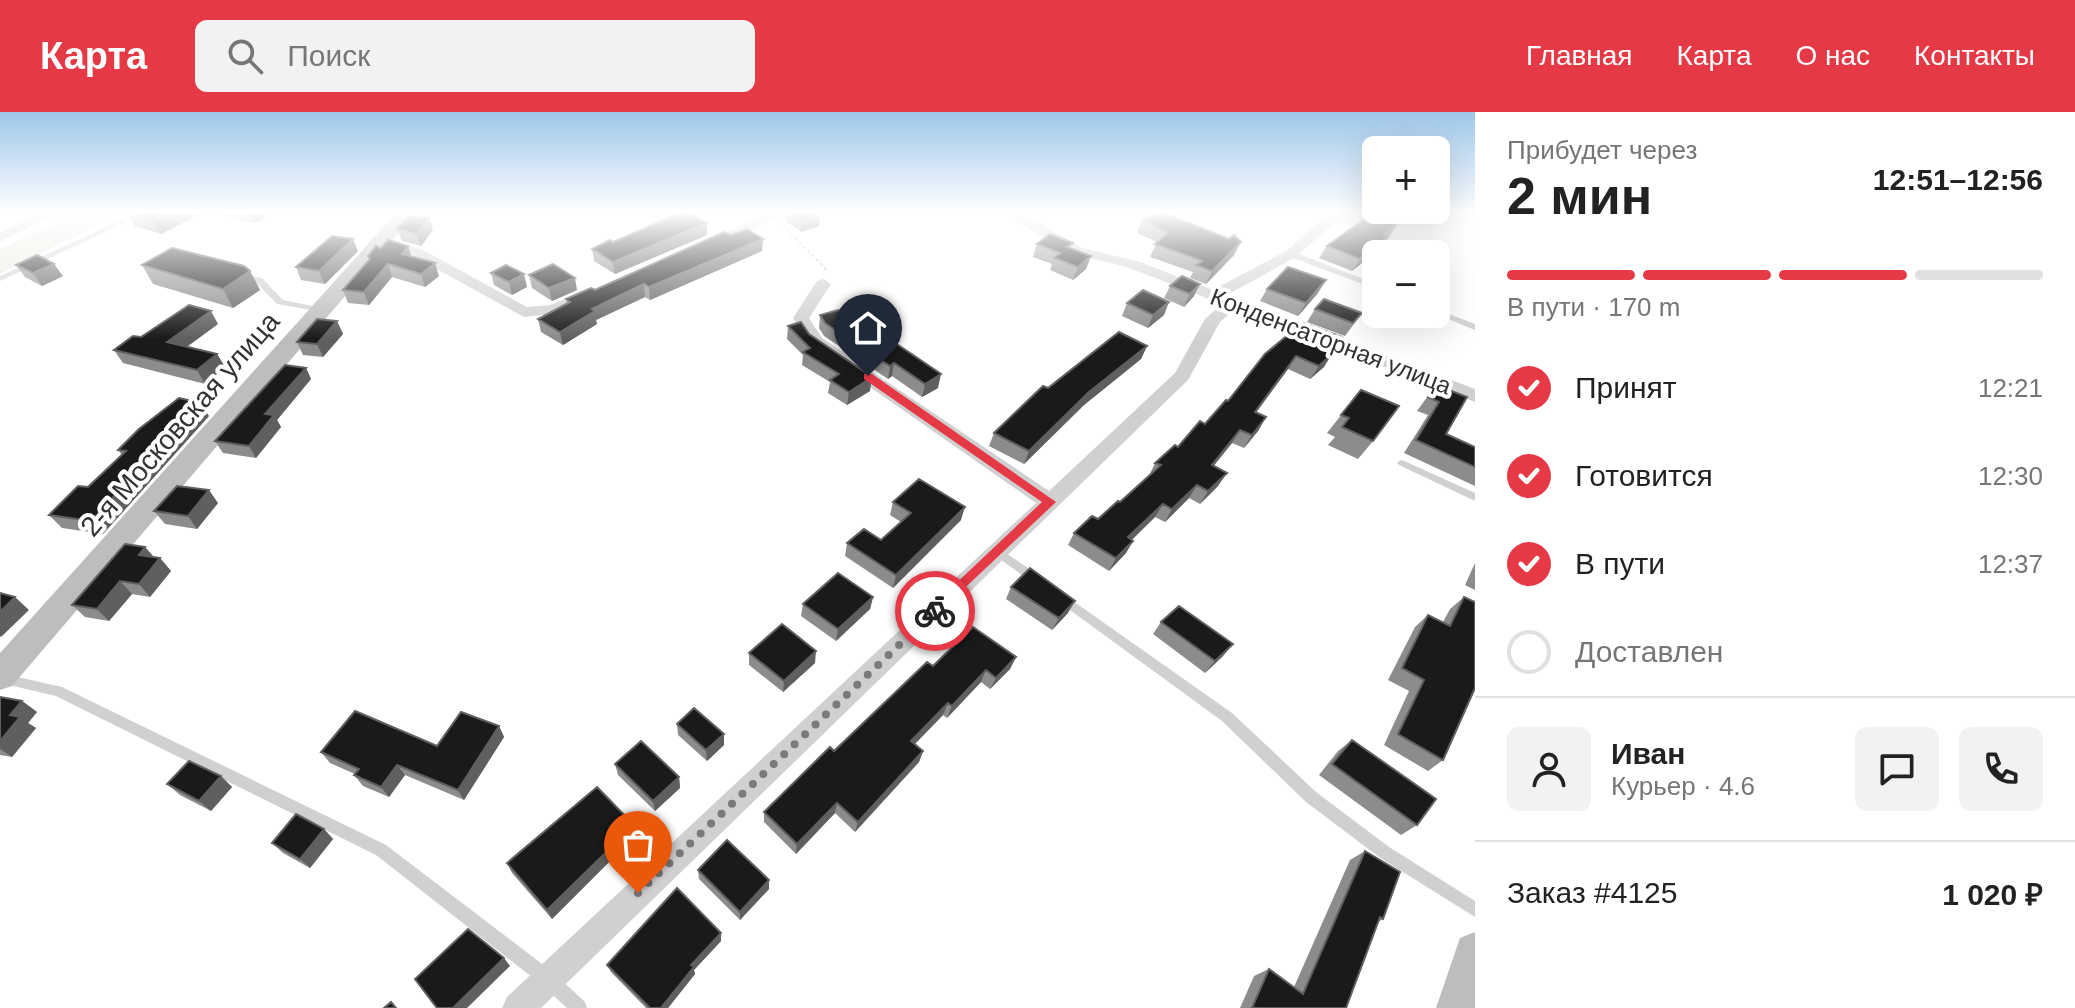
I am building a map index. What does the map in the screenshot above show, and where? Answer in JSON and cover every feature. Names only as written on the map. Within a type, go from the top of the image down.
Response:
[{"type":"street","name":"2-я Московская улица","points":[[0,677],[372,255]]},
{"type":"street","points":[[421,255],[524,312],[553,310],[610,285]]},
{"type":"street","name":"Конденсаторная улица","points":[[1093,255],[1132,264],[1475,396]]},
{"type":"street","points":[[518,1008],[1182,376],[1223,299],[1290,255]]},
{"type":"street","points":[[823,284],[801,318],[816,341],[1050,502]]},
{"type":"street","points":[[1458,1008],[1475,953]]},
{"type":"lane","points":[[0,279],[52,255]]},
{"type":"lane","points":[[1293,255],[1362,282]]},
{"type":"lane","points":[[233,273],[259,280],[280,302],[323,310]]},
{"type":"lane","points":[[1450,317],[1475,327]]},
{"type":"lane","points":[[1402,463],[1475,497]]},
{"type":"lane","points":[[998,552],[1227,717],[1311,797],[1384,852],[1475,910]]},
{"type":"lane","points":[[0,677],[72,697],[381,850],[548,979],[579,1008]]},
{"type":"path","points":[[813,255],[827,268],[823,284]]},
{"type":"shaded area","points":[[0,255],[37,255],[0,274]]},
{"type":"building","points":[[37,255],[54,264],[33,273],[16,265]]},
{"type":"building","points":[[160,255],[199,255],[244,266],[250,271],[223,289],[142,265]]},
{"type":"building","points":[[310,255],[336,255],[319,271],[296,267]]},
{"type":"building","points":[[405,255],[435,263],[421,274],[388,264],[364,292],[343,290],[370,259],[368,256]]},
{"type":"building","points":[[601,255],[630,255],[613,262]]},
{"type":"building","points":[[673,255],[725,255],[649,287],[644,284],[592,309],[595,311],[560,332],[538,319],[570,302],[566,299],[591,288],[595,290]]},
{"type":"building","points":[[1058,255],[1091,256],[1078,267],[1054,258]]},
{"type":"building","points":[[1185,255],[1228,255],[1212,271],[1196,265],[1202,261]]},
{"type":"building","points":[[553,264],[575,278],[549,288],[529,275]]},
{"type":"building","points":[[506,265],[524,274],[509,282],[491,273]]},
{"type":"building","points":[[1288,267],[1326,280],[1306,303],[1267,289]]},
{"type":"building","points":[[1182,276],[1200,284],[1190,294],[1170,286]]},
{"type":"building","points":[[1143,290],[1169,302],[1153,315],[1127,303]]},
{"type":"building","points":[[1324,299],[1362,313],[1353,323],[1315,309]]},
{"type":"building","points":[[189,305],[211,311],[167,342],[217,354],[197,370],[114,350],[133,336],[141,337]]},
{"type":"building","points":[[838,310],[873,334],[879,332],[941,374],[925,384],[894,363],[890,366],[825,323],[820,315]]},
{"type":"building","points":[[317,319],[337,321],[317,344],[297,342]]},
{"type":"building","points":[[801,322],[809,334],[872,377],[849,392],[830,380],[839,374],[803,352],[810,348],[788,326]]},
{"type":"building","points":[[1304,323],[1342,337],[1332,354],[1319,366],[1296,356],[1255,412],[1266,417],[1252,435],[1240,430],[1212,465],[1227,473],[1208,491],[1197,485],[1172,509],[1163,504],[1128,537],[1133,541],[1116,558],[1074,533],[1092,516],[1098,519],[1120,502],[1161,465],[1155,463],[1175,445],[1178,447],[1200,421],[1205,424],[1228,401],[1265,354],[1289,334],[1293,336]]},
{"type":"building","points":[[1119,332],[1147,346],[1089,392],[1029,451],[994,433],[1043,386],[1048,388]]},
{"type":"building","points":[[285,365],[306,368],[265,414],[274,415],[249,446],[215,441]]},
{"type":"building","points":[[1436,385],[1467,397],[1446,434],[1475,447],[1475,467],[1416,440],[1439,402],[1428,397]]},
{"type":"building","points":[[1361,390],[1399,406],[1373,441],[1342,427],[1349,418],[1341,415]]},
{"type":"building","points":[[179,398],[201,403],[91,521],[49,515],[78,486],[88,487],[126,451],[118,450],[139,429]]},
{"type":"building","points":[[919,479],[965,507],[896,575],[847,543],[864,529],[881,540],[911,513],[893,502]]},
{"type":"building","points":[[177,486],[209,490],[188,516],[154,511]]},
{"type":"building","points":[[125,544],[145,547],[139,555],[160,558],[139,584],[120,581],[97,609],[72,605]]},
{"type":"building","points":[[1030,568],[1075,601],[1059,618],[1011,587]]},
{"type":"building","points":[[838,573],[873,597],[838,629],[803,604]]},
{"type":"building","points":[[0,593],[15,597],[0,612]]},
{"type":"building","points":[[1464,597],[1475,602],[1475,688],[1443,760],[1398,734],[1424,680],[1402,668],[1428,615],[1450,626]]},
{"type":"building","points":[[1179,606],[1233,644],[1215,661],[1161,622]]},
{"type":"building","points":[[782,624],[816,651],[784,681],[749,653]]},
{"type":"building","points":[[973,627],[1016,657],[996,678],[986,670],[952,706],[948,703],[911,741],[923,751],[858,822],[837,803],[797,844],[764,812],[830,747],[834,751],[927,662],[933,666]]},
{"type":"building","points":[[0,697],[22,701],[10,715],[20,717],[0,741]]},
{"type":"building","points":[[694,708],[724,734],[706,750],[677,724]]},
{"type":"building","points":[[355,711],[437,746],[461,712],[499,726],[458,790],[397,765],[381,787],[354,775],[359,769],[321,752]]},
{"type":"building","points":[[1352,740],[1436,799],[1417,825],[1332,764]]},
{"type":"building","points":[[641,741],[679,777],[653,801],[615,764]]},
{"type":"building","points":[[189,761],[221,776],[199,801],[167,784]]},
{"type":"building","points":[[597,787],[634,825],[547,910],[507,863]]},
{"type":"building","points":[[296,814],[324,829],[300,859],[272,843]]},
{"type":"building","points":[[727,840],[769,880],[740,912],[698,870]]},
{"type":"building","points":[[1365,851],[1400,872],[1346,1008],[1252,1008],[1269,969],[1303,994]]},
{"type":"building","points":[[677,888],[721,933],[691,965],[694,967],[661,1008],[650,1008],[607,965]]},
{"type":"building","points":[[468,929],[504,958],[453,1008],[437,1008],[415,979]]},
{"type":"way so far","points":[[638,893],[935,611]]},
{"type":"route","points":[[868,376],[1050,502],[935,611]]}]
